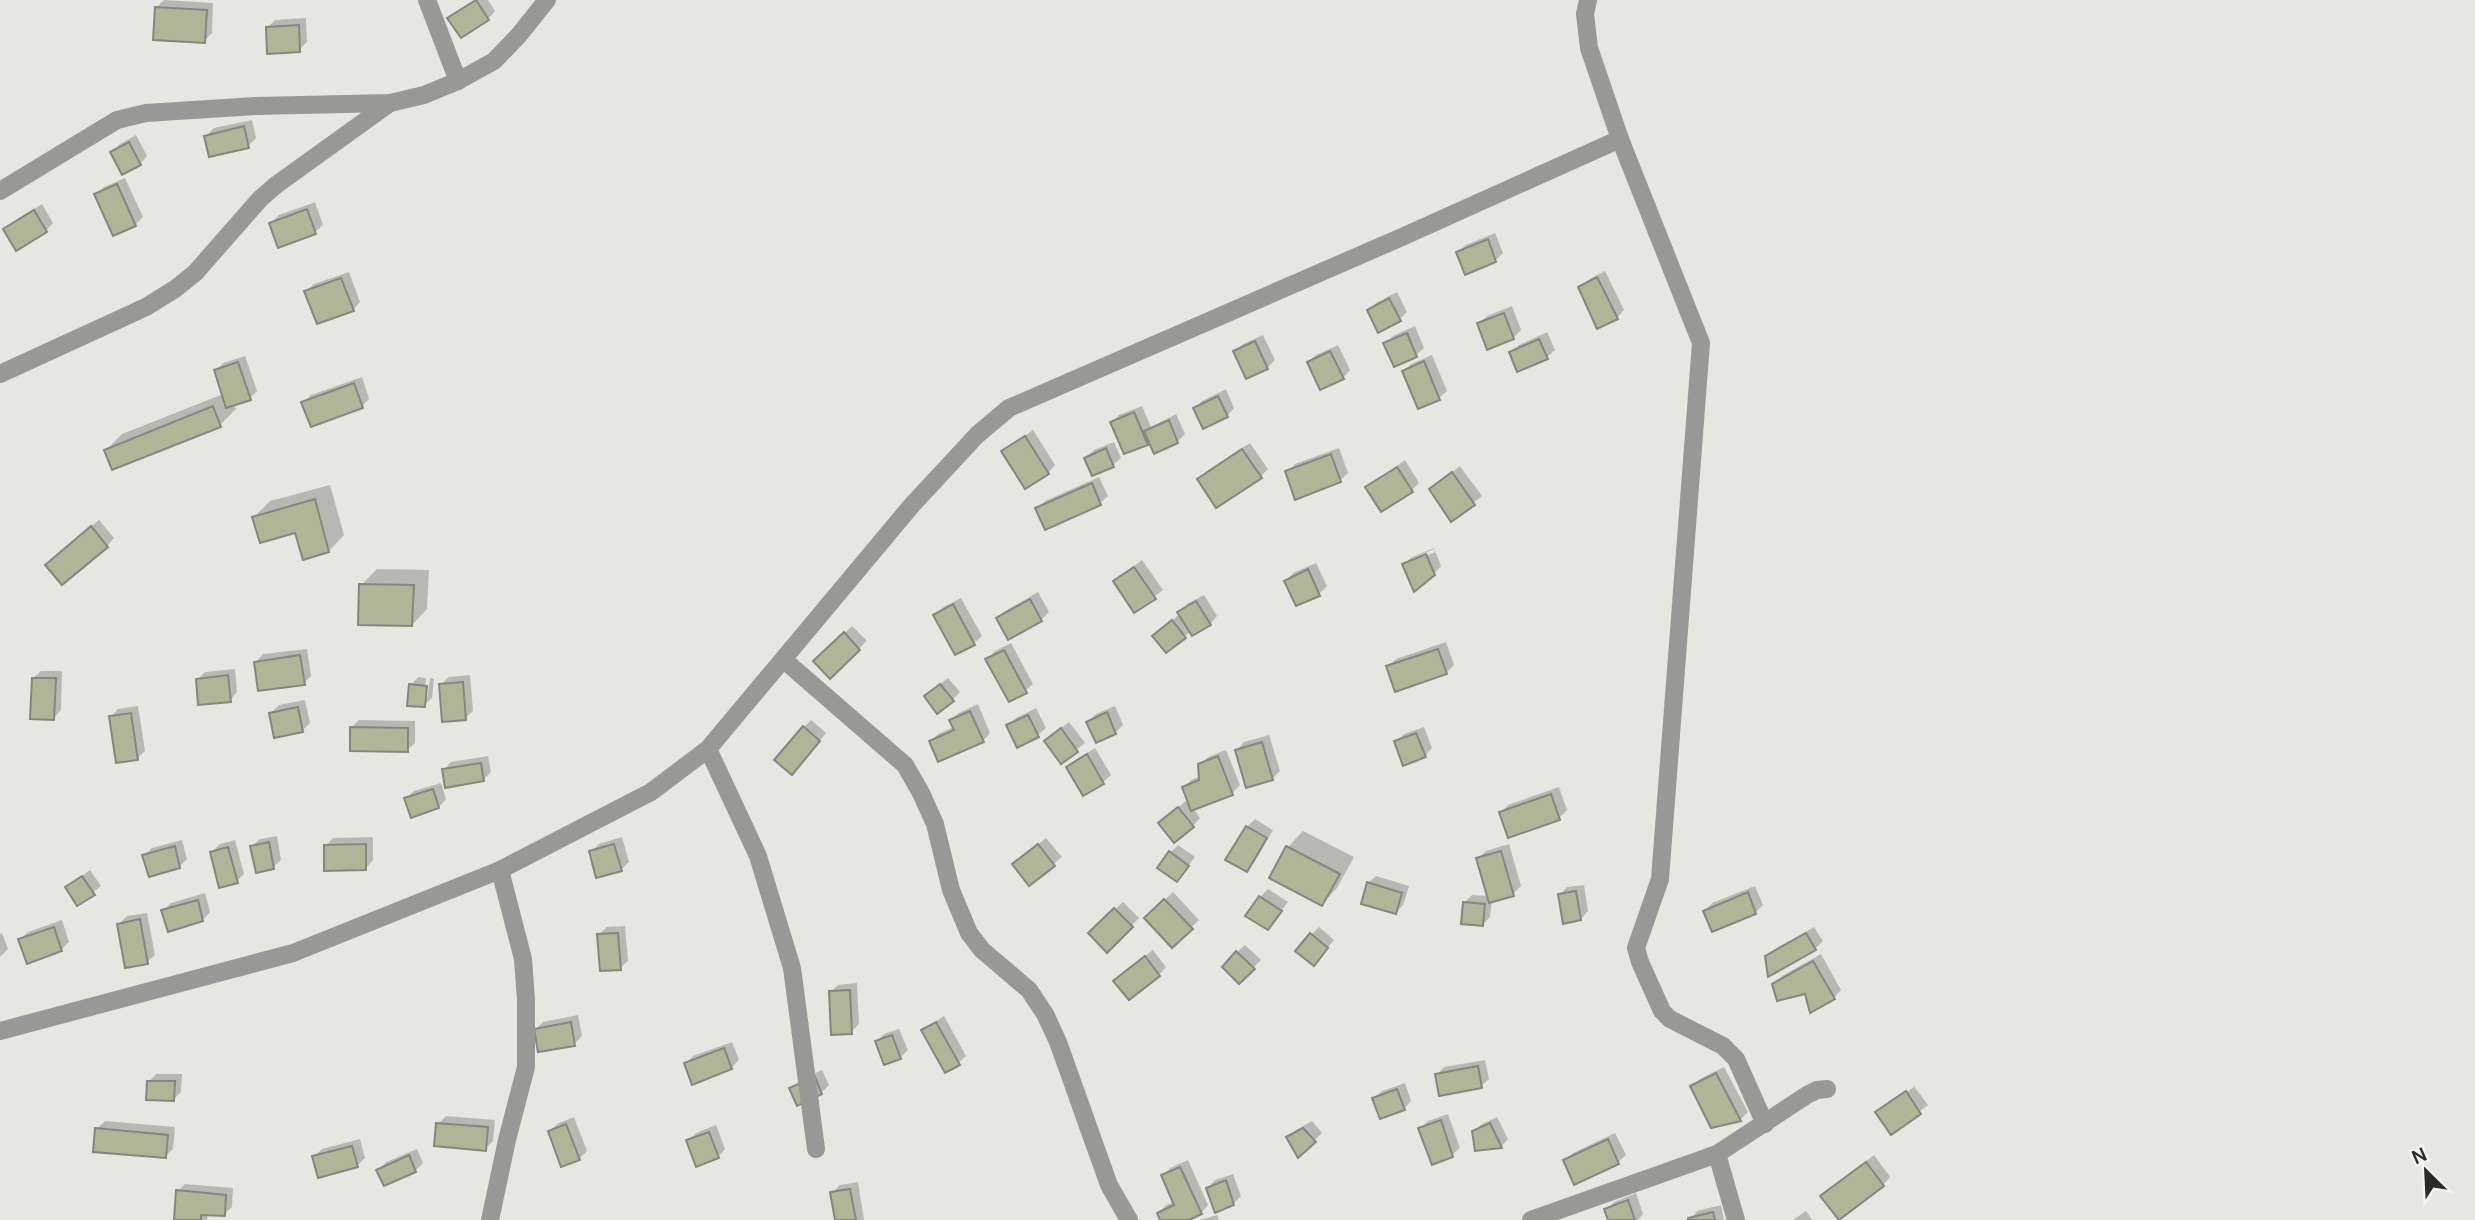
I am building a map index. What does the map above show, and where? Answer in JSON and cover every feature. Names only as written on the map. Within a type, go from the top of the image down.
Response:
[{"type":"street","points":[[427,0],[458,81]]},
{"type":"street","points":[[0,191],[117,120],[146,113],[256,106],[390,103],[424,95],[458,81],[494,61],[547,0]]},
{"type":"street","points":[[1588,0],[1585,14],[1589,48],[1620,139],[1701,342],[1660,879],[1636,948],[1662,1011],[1723,1046],[1737,1059],[1765,1124]]},
{"type":"street","points":[[0,374],[146,307],[175,289],[195,272],[260,199],[276,185],[390,103]]},
{"type":"street","points":[[0,1031],[293,953],[500,870],[651,792],[708,749],[912,505],[977,435],[1009,408],[1620,139]]},
{"type":"street","points":[[784,660],[905,765],[922,793],[934,824],[951,890],[969,933],[982,950],[1028,990],[1045,1014],[1058,1042],[1110,1185],[1129,1220]]},
{"type":"street","points":[[708,749],[758,856],[792,968],[816,1149]]},
{"type":"street","points":[[490,1220],[526,1068],[523,959],[500,870]]},
{"type":"street","points":[[1531,1220],[1717,1154],[1807,1095],[1826,1089]]},
{"type":"street","points":[[1717,1154],[1736,1220]]},
{"type":"building","points":[[476,0],[489,20],[461,38],[447,18]]},
{"type":"building","points":[[155,7],[207,10],[205,43],[153,40]]},
{"type":"building","points":[[299,25],[300,52],[267,54],[266,27]]},
{"type":"building","points":[[244,126],[249,148],[209,157],[204,136]]},
{"type":"building","points":[[129,142],[141,165],[122,175],[110,152]]},
{"type":"building","points":[[117,184],[136,226],[113,236],[94,194]]},
{"type":"building","points":[[307,209],[316,234],[278,248],[269,223]]},
{"type":"building","points":[[34,210],[47,232],[16,251],[3,229]]},
{"type":"building","points":[[1488,239],[1496,262],[1465,275],[1456,252]]},
{"type":"building","points":[[1597,277],[1618,319],[1597,329],[1578,287]]},
{"type":"building","points":[[341,278],[354,311],[317,324],[304,291]]},
{"type":"building","points":[[1389,298],[1401,321],[1378,333],[1367,310]]},
{"type":"building","points":[[1504,313],[1514,339],[1487,350],[1477,323]]},
{"type":"building","points":[[1407,333],[1417,357],[1394,367],[1383,343]]},
{"type":"building","points":[[1539,339],[1548,359],[1517,372],[1509,352]]},
{"type":"building","points":[[1255,341],[1268,369],[1246,379],[1233,351]]},
{"type":"building","points":[[1330,351],[1344,379],[1320,390],[1307,362]]},
{"type":"building","points":[[1424,361],[1440,400],[1418,409],[1402,371]]},
{"type":"building","points":[[238,362],[251,400],[226,408],[214,370]]},
{"type":"building","points":[[354,383],[363,408],[311,427],[301,402]]},
{"type":"building","points":[[1218,396],[1228,417],[1203,429],[1193,408]]},
{"type":"building","points":[[213,406],[221,427],[112,470],[104,450]]},
{"type":"building","points":[[1134,412],[1148,445],[1124,454],[1110,422]]},
{"type":"building","points":[[1169,420],[1178,443],[1154,454],[1144,431]]},
{"type":"building","points":[[1025,436],[1049,474],[1025,489],[1001,451]]},
{"type":"building","points":[[1106,448],[1114,467],[1092,476],[1084,458]]},
{"type":"building","points":[[1242,449],[1262,478],[1216,508],[1197,479]]},
{"type":"building","points":[[1331,454],[1341,482],[1295,500],[1285,471]]},
{"type":"building","points":[[1397,467],[1413,492],[1381,512],[1365,487]]},
{"type":"building","points":[[1452,472],[1475,505],[1451,522],[1429,489]]},
{"type":"building","points":[[1092,483],[1101,505],[1045,530],[1035,508]]},
{"type":"building","points":[[315,499],[329,552],[303,560],[295,533],[260,543],[252,517]]},
{"type":"building","points":[[91,526],[108,547],[62,585],[45,565]]},
{"type":"building","points":[[1426,554],[1435,575],[1414,592],[1402,564]]},
{"type":"building","points":[[1134,567],[1156,599],[1134,613],[1113,581]]},
{"type":"building","points":[[1308,569],[1320,596],[1296,606],[1284,581]]},
{"type":"building","points":[[359,584],[414,585],[412,626],[358,625]]},
{"type":"building","points":[[1030,599],[1042,621],[1008,640],[996,618]]},
{"type":"building","points":[[1196,601],[1211,625],[1192,636],[1177,612]]},
{"type":"building","points":[[953,604],[975,645],[955,655],[933,615]]},
{"type":"building","points":[[1172,620],[1186,638],[1166,653],[1152,636]]},
{"type":"building","points":[[844,632],[860,650],[830,679],[813,661]]},
{"type":"building","points":[[1438,649],[1447,674],[1395,692],[1386,666]]},
{"type":"building","points":[[1004,650],[1027,693],[1009,702],[985,659]]},
{"type":"building","points":[[300,655],[305,685],[258,691],[254,662]]},
{"type":"building","points":[[228,675],[231,702],[198,705],[196,679]]},
{"type":"building","points":[[32,678],[56,678],[54,720],[30,719]]},
{"type":"building","points":[[463,682],[466,720],[442,722],[439,684]]},
{"type":"building","points":[[409,684],[427,686],[425,707],[407,706]]},
{"type":"building","points":[[940,684],[954,701],[937,714],[924,696]]},
{"type":"building","points":[[298,707],[303,732],[274,738],[269,713]]},
{"type":"building","points":[[970,711],[984,742],[938,762],[929,741],[954,730],[949,720]]},
{"type":"building","points":[[1107,712],[1116,734],[1096,743],[1086,722]]},
{"type":"building","points":[[131,713],[138,760],[116,763],[109,716]]},
{"type":"building","points":[[1028,715],[1039,737],[1017,748],[1006,725]]},
{"type":"building","points":[[803,726],[820,741],[792,775],[774,760]]},
{"type":"building","points":[[350,727],[408,728],[408,752],[350,751]]},
{"type":"building","points":[[1061,728],[1078,752],[1061,764],[1044,741]]},
{"type":"building","points":[[1416,733],[1426,757],[1403,766],[1394,741]]},
{"type":"building","points":[[1262,742],[1273,780],[1246,788],[1235,750]]},
{"type":"building","points":[[1087,754],[1104,784],[1083,796],[1066,767]]},
{"type":"building","points":[[1218,756],[1233,795],[1191,811],[1182,787],[1199,780],[1198,764]]},
{"type":"building","points":[[481,763],[484,781],[445,788],[442,769]]},
{"type":"building","points":[[433,789],[439,808],[411,818],[404,798]]},
{"type":"building","points":[[1551,794],[1560,820],[1508,838],[1499,812]]},
{"type":"building","points":[[1178,807],[1194,827],[1174,843],[1158,823]]},
{"type":"building","points":[[1246,826],[1267,838],[1247,872],[1225,860]]},
{"type":"building","points":[[269,842],[274,869],[256,873],[250,846]]},
{"type":"building","points":[[366,844],[366,870],[324,871],[324,845]]},
{"type":"building","points":[[614,844],[622,871],[596,878],[589,851]]},
{"type":"building","points":[[1038,844],[1055,866],[1029,886],[1012,864]]},
{"type":"building","points":[[175,846],[180,868],[149,877],[142,855]]},
{"type":"building","points":[[1286,846],[1340,874],[1322,906],[1269,878]]},
{"type":"building","points":[[228,847],[238,883],[219,888],[210,852]]},
{"type":"building","points":[[1169,851],[1189,866],[1177,882],[1157,868]]},
{"type":"building","points":[[1501,851],[1514,896],[1489,903],[1476,858]]},
{"type":"building","points":[[82,876],[95,895],[77,906],[65,887]]},
{"type":"building","points":[[1367,882],[1402,893],[1396,914],[1361,904]]},
{"type":"building","points":[[1576,891],[1581,920],[1563,924],[1558,894]]},
{"type":"building","points":[[1748,892],[1756,914],[1712,932],[1703,911]]},
{"type":"building","points":[[1259,896],[1282,911],[1268,930],[1245,916]]},
{"type":"building","points":[[1164,899],[1193,929],[1172,948],[1144,918]]},
{"type":"building","points":[[198,900],[203,921],[168,932],[161,910]]},
{"type":"building","points":[[1463,902],[1485,904],[1483,926],[1461,924]]},
{"type":"building","points":[[1114,908],[1133,927],[1107,953],[1088,933]]},
{"type":"building","points":[[140,919],[148,964],[125,968],[117,924]]},
{"type":"building","points":[[54,927],[62,951],[27,964],[18,939]]},
{"type":"building","points":[[618,933],[621,970],[600,971],[597,934]]},
{"type":"building","points":[[1310,933],[1328,948],[1314,966],[1295,951]]},
{"type":"building","points":[[1806,933],[1816,950],[1768,977],[1765,956]]},
{"type":"building","points":[[1236,951],[1255,969],[1239,984],[1222,967]]},
{"type":"building","points":[[1145,956],[1160,976],[1129,1000],[1113,981]]},
{"type":"building","points":[[1813,961],[1835,999],[1810,1013],[1805,994],[1777,1001],[1772,984]]},
{"type":"building","points":[[850,990],[852,1034],[831,1035],[829,991]]},
{"type":"building","points":[[571,1022],[575,1046],[538,1052],[534,1029]]},
{"type":"building","points":[[936,1022],[960,1065],[945,1073],[921,1030]]},
{"type":"building","points":[[892,1035],[901,1059],[884,1065],[875,1041]]},
{"type":"building","points":[[724,1048],[732,1069],[692,1085],[684,1063]]},
{"type":"building","points":[[1478,1066],[1482,1088],[1439,1096],[1435,1074]]},
{"type":"building","points":[[1716,1073],[1741,1121],[1711,1128],[1690,1086]]},
{"type":"building","points":[[815,1077],[822,1094],[797,1106],[789,1088]]},
{"type":"building","points":[[147,1081],[175,1081],[174,1101],[146,1100]]},
{"type":"building","points":[[1397,1089],[1405,1110],[1380,1119],[1372,1098]]},
{"type":"building","points":[[1906,1091],[1921,1114],[1891,1135],[1875,1112]]},
{"type":"building","points":[[1441,1120],[1453,1157],[1432,1165],[1418,1128]]},
{"type":"building","points":[[436,1123],[488,1127],[486,1151],[434,1146]]},
{"type":"building","points":[[1490,1123],[1502,1148],[1475,1151],[1472,1131]]},
{"type":"building","points":[[566,1124],[580,1160],[561,1167],[548,1131]]},
{"type":"building","points":[[95,1128],[168,1135],[166,1158],[93,1152]]},
{"type":"building","points":[[1303,1128],[1316,1142],[1298,1158],[1286,1137]]},
{"type":"building","points":[[709,1132],[719,1158],[696,1167],[686,1140]]},
{"type":"building","points":[[1608,1139],[1619,1164],[1574,1185],[1563,1160]]},
{"type":"building","points":[[352,1146],[358,1167],[318,1178],[312,1156]]},
{"type":"building","points":[[409,1155],[416,1172],[384,1186],[376,1170]]},
{"type":"building","points":[[1866,1162],[1884,1186],[1839,1220],[1820,1196]]},
{"type":"building","points":[[1180,1167],[1202,1214],[1189,1220],[1160,1220],[1157,1213],[1174,1205],[1161,1175]]},
{"type":"building","points":[[1226,1180],[1234,1205],[1215,1213],[1206,1188]]},
{"type":"building","points":[[850,1189],[856,1220],[835,1220],[830,1192]]},
{"type":"building","points":[[176,1190],[226,1195],[225,1216],[201,1215],[201,1220],[174,1220]]},
{"type":"building","points":[[1628,1200],[1635,1220],[1608,1220],[1604,1209]]},
{"type":"building","points":[[1713,1212],[1715,1220],[1688,1220],[1688,1218]]}]
